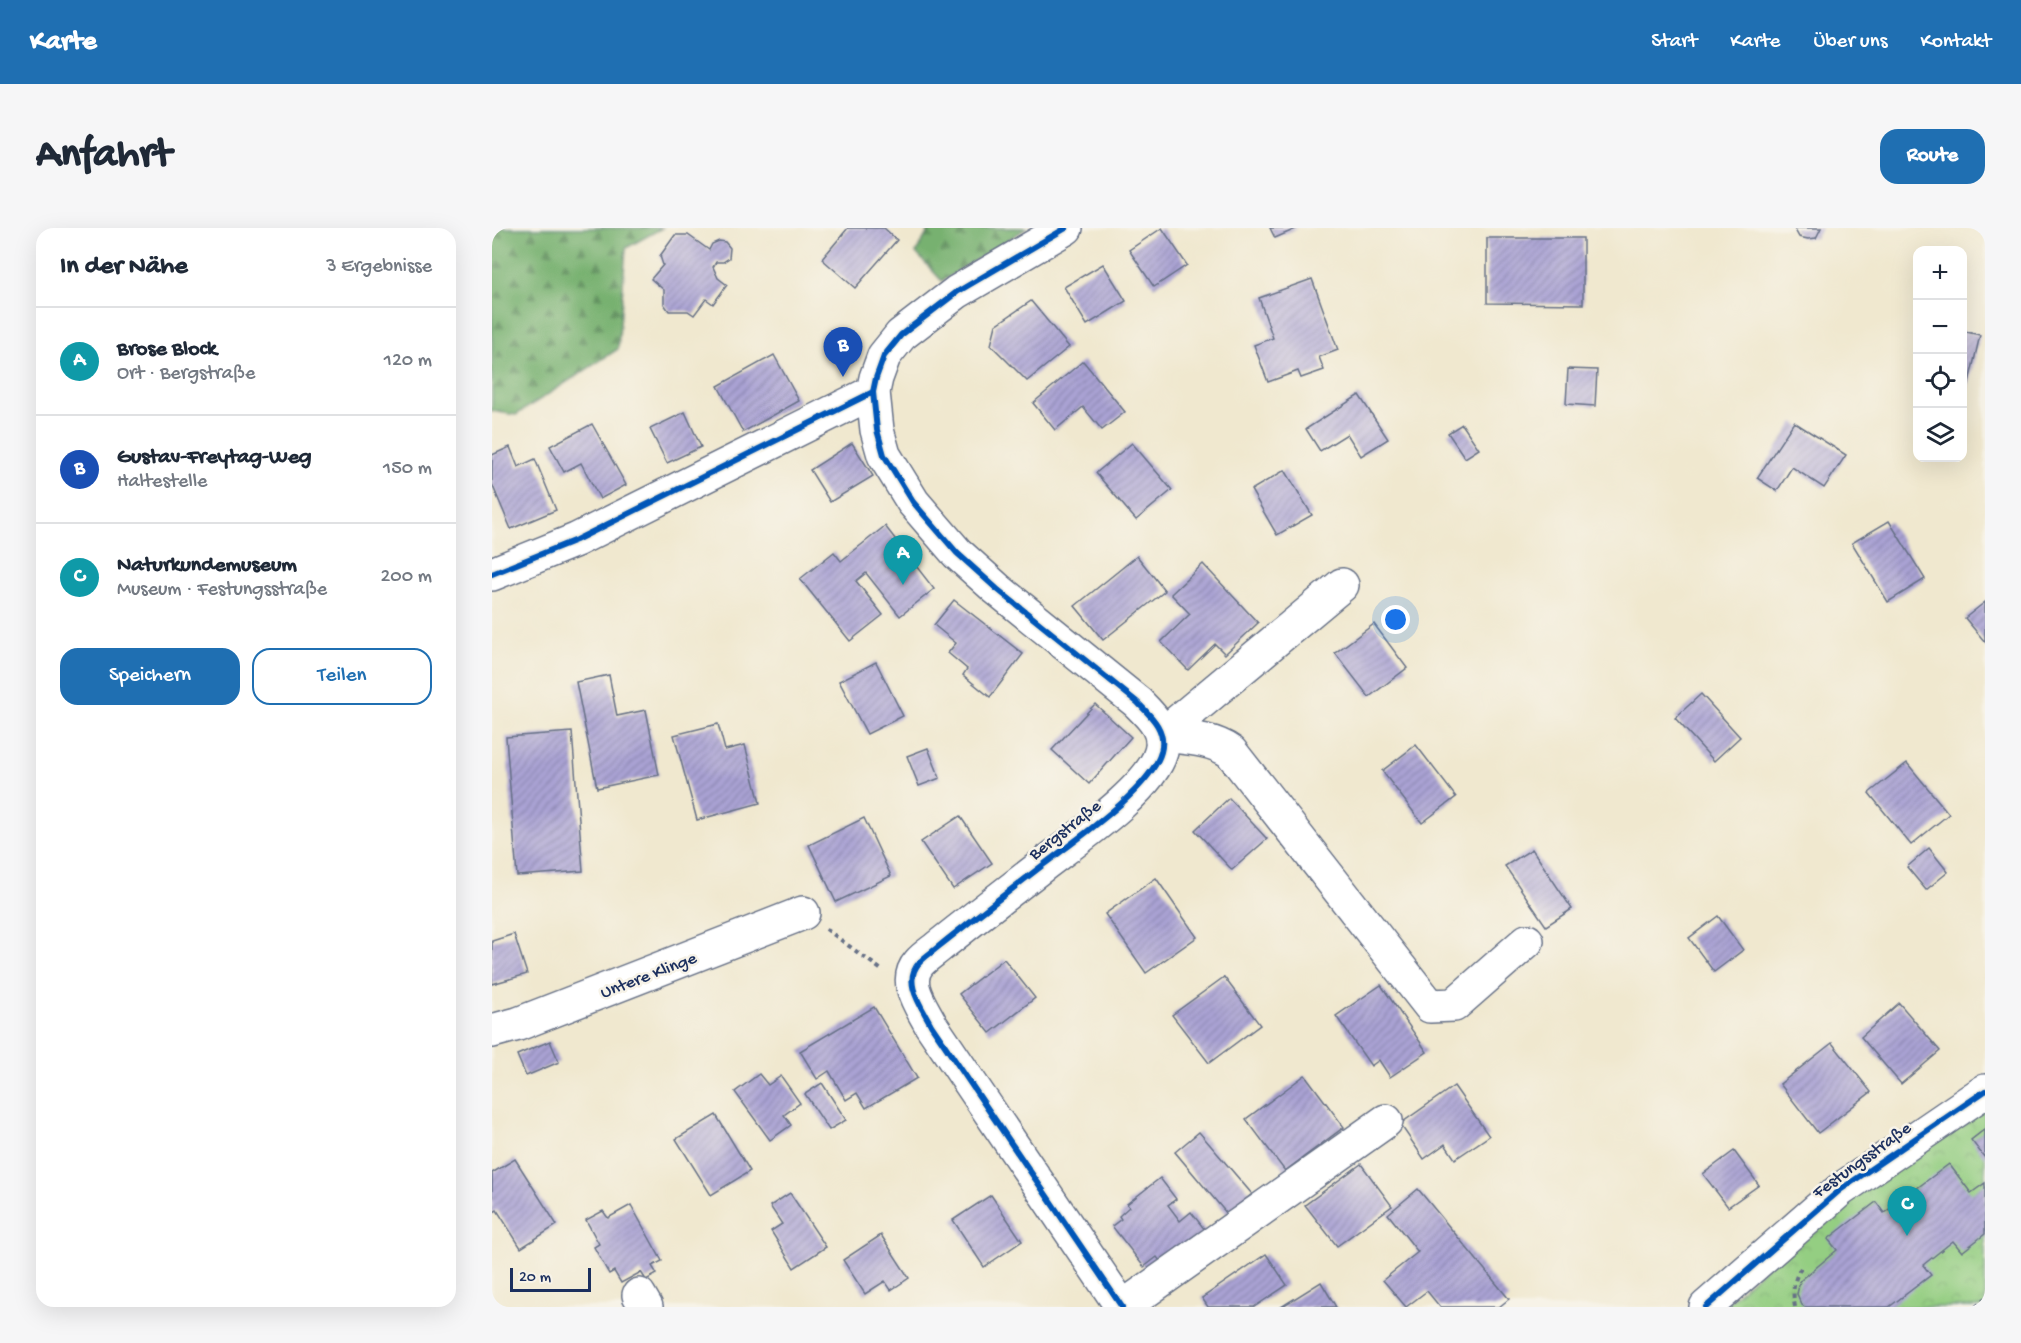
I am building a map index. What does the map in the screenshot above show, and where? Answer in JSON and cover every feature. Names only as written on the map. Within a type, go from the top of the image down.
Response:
[{"type":"street","points":[[1066,228],[957,292],[901,335],[884,356],[876,378],[873,392],[877,430],[884,455],[913,502],[957,553],[997,589],[1137,702],[1154,720],[1162,735]]},
{"type":"street","points":[[492,574],[576,540],[873,392]]},
{"type":"street","points":[[1162,735],[1342,585]]},
{"type":"street","points":[[1162,735],[1205,740],[1220,744],[1232,752],[1430,1006],[1454,1005],[1527,941]]},
{"type":"street","name":"Bergstraße","points":[[914,993],[912,978],[919,963],[1118,806],[1154,768],[1161,751],[1162,735]]},
{"type":"street","name":"Untere Klinge","points":[[492,1031],[518,1024],[803,913]]},
{"type":"street","points":[[914,993],[931,1025],[1122,1307],[1386,1121]]},
{"type":"street","name":"Festungsstraße","points":[[1706,1307],[1840,1190],[1985,1091]]},
{"type":"path","points":[[803,913],[914,993]]},
{"type":"path","points":[[1795,1307],[1792,1293],[1795,1278],[1808,1260]]},
{"type":"path","points":[[1976,1307],[1985,1298]]},
{"type":"green space","points":[[492,228],[662,228],[626,248],[618,349],[516,415],[492,411]]},
{"type":"green space","points":[[930,228],[1027,228],[942,281],[916,253]]},
{"type":"green space","points":[[1985,1105],[1985,1307],[1722,1307],[1800,1236]]},
{"type":"building","points":[[848,228],[884,228],[897,240],[855,288],[822,259]]},
{"type":"building","points":[[1162,228],[1187,265],[1154,287],[1129,250]]},
{"type":"building","points":[[1270,228],[1298,228],[1275,238]]},
{"type":"building","points":[[1794,228],[1821,228],[1816,238],[1808,239],[1799,237]]},
{"type":"building","points":[[675,235],[688,235],[709,250],[712,244],[719,241],[725,242],[730,248],[729,258],[723,262],[716,262],[713,267],[718,278],[727,285],[713,304],[706,299],[694,315],[688,311],[669,311],[664,304],[664,290],[651,279],[663,265],[660,256]]},
{"type":"building","points":[[1487,238],[1583,238],[1583,304],[1487,303]]},
{"type":"building","points":[[1103,264],[1126,301],[1087,325],[1064,287]]},
{"type":"building","points":[[1312,279],[1338,350],[1319,357],[1324,370],[1301,378],[1298,371],[1268,382],[1254,345],[1273,338],[1259,298]]},
{"type":"building","points":[[1031,301],[1069,347],[1027,381],[991,345],[996,325]]},
{"type":"building","points":[[1967,332],[1980,335],[1967,391]]},
{"type":"building","points":[[774,355],[799,401],[743,432],[718,386]]},
{"type":"building","points":[[1083,361],[1125,412],[1102,430],[1083,407],[1055,430],[1033,403]]},
{"type":"building","points":[[1568,369],[1597,370],[1595,406],[1566,404]]},
{"type":"building","points":[[1359,395],[1388,439],[1361,456],[1347,434],[1320,451],[1306,429]]},
{"type":"building","points":[[685,412],[701,447],[667,463],[650,429]]},
{"type":"building","points":[[1794,422],[1846,455],[1824,488],[1792,467],[1777,491],[1757,478]]},
{"type":"building","points":[[592,424],[626,485],[600,499],[581,463],[564,472],[550,446]]},
{"type":"building","points":[[1462,424],[1479,449],[1465,458],[1448,433]]},
{"type":"building","points":[[852,443],[873,476],[830,502],[810,470]]},
{"type":"building","points":[[1132,443],[1172,490],[1136,520],[1096,473]]},
{"type":"building","points":[[510,447],[518,467],[535,459],[556,510],[511,529],[492,484],[492,455]]},
{"type":"building","points":[[1285,470],[1312,515],[1277,535],[1251,490]]},
{"type":"building","points":[[1889,521],[1925,579],[1888,602],[1852,543]]},
{"type":"building","points":[[885,526],[934,589],[900,616],[866,573],[856,581],[883,615],[850,641],[800,579],[834,552],[841,561]]},
{"type":"building","points":[[1137,556],[1165,591],[1103,640],[1075,606]]},
{"type":"building","points":[[1203,564],[1258,623],[1225,654],[1215,644],[1188,670],[1161,642],[1190,614],[1171,594]]},
{"type":"building","points":[[954,600],[1023,654],[990,697],[963,675],[967,669],[948,653],[956,643],[934,625]]},
{"type":"building","points":[[1985,602],[1985,642],[1965,618]]},
{"type":"building","points":[[1374,624],[1407,668],[1369,697],[1335,653]]},
{"type":"building","points":[[876,662],[903,716],[867,734],[839,681]]},
{"type":"building","points":[[609,675],[617,716],[646,710],[659,775],[597,788],[576,682]]},
{"type":"building","points":[[1701,694],[1740,737],[1714,761],[1675,718]]},
{"type":"building","points":[[1095,704],[1131,737],[1089,784],[1052,750]]},
{"type":"building","points":[[718,724],[725,750],[745,745],[760,803],[697,820],[674,735]]},
{"type":"building","points":[[572,732],[583,871],[517,876],[506,737]]},
{"type":"building","points":[[1416,745],[1456,797],[1422,823],[1382,771]]},
{"type":"building","points":[[928,748],[940,778],[919,786],[907,756]]},
{"type":"building","points":[[1907,763],[1949,814],[1911,845],[1869,793]]},
{"type":"building","points":[[1229,798],[1267,839],[1232,870],[1195,830]]},
{"type":"building","points":[[960,816],[992,863],[953,889],[921,842]]},
{"type":"building","points":[[864,818],[891,876],[836,902],[809,845]]},
{"type":"building","points":[[1929,848],[1948,872],[1926,890],[1907,867]]},
{"type":"building","points":[[1532,849],[1572,909],[1546,926],[1505,866]]},
{"type":"building","points":[[1156,878],[1197,937],[1146,973],[1105,914]]},
{"type":"building","points":[[1718,916],[1743,950],[1714,972],[1689,938]]},
{"type":"building","points":[[514,934],[527,974],[492,984],[492,941]]},
{"type":"building","points":[[1004,959],[1035,998],[990,1033],[959,994]]},
{"type":"building","points":[[1224,977],[1260,1025],[1209,1063],[1172,1015]]},
{"type":"building","points":[[1381,985],[1427,1052],[1390,1077],[1379,1060],[1371,1066],[1336,1016]]},
{"type":"building","points":[[1899,1003],[1940,1051],[1901,1084],[1861,1037]]},
{"type":"building","points":[[874,1007],[917,1078],[866,1108],[857,1093],[846,1100],[829,1071],[817,1079],[800,1051]]},
{"type":"building","points":[[550,1041],[559,1062],[526,1076],[517,1055]]},
{"type":"building","points":[[1832,1043],[1871,1092],[1818,1133],[1780,1084]]},
{"type":"building","points":[[759,1074],[768,1085],[781,1076],[800,1103],[784,1115],[791,1125],[770,1140],[735,1092]]},
{"type":"building","points":[[1305,1075],[1344,1127],[1285,1171],[1246,1119]]},
{"type":"building","points":[[822,1083],[846,1120],[829,1130],[805,1094]]},
{"type":"building","points":[[1454,1086],[1489,1136],[1455,1159],[1445,1144],[1424,1159],[1400,1124]]},
{"type":"building","points":[[716,1115],[750,1171],[711,1195],[676,1139]]},
{"type":"building","points":[[1985,1129],[1985,1158],[1971,1140]]},
{"type":"building","points":[[1199,1132],[1252,1194],[1227,1214],[1175,1152]]},
{"type":"building","points":[[1734,1151],[1759,1185],[1728,1207],[1703,1174]]},
{"type":"building","points":[[515,1159],[557,1225],[521,1248],[497,1210],[492,1213],[492,1173]]},
{"type":"building","points":[[1361,1164],[1392,1206],[1337,1246],[1305,1205]]},
{"type":"building","points":[[1949,1164],[1971,1193],[1985,1183],[1985,1234],[1962,1252],[1953,1241],[1923,1265],[1931,1275],[1889,1307],[1805,1307],[1802,1305],[1797,1294],[1800,1281],[1837,1250],[1828,1239],[1876,1202],[1884,1213]]},
{"type":"building","points":[[1160,1178],[1176,1199],[1168,1205],[1180,1221],[1191,1212],[1209,1235],[1163,1265],[1157,1257],[1144,1267],[1112,1226],[1121,1219],[1119,1216],[1129,1207],[1127,1204]]},
{"type":"building","points":[[1418,1189],[1509,1299],[1499,1307],[1440,1307],[1427,1291],[1406,1307],[1383,1280],[1418,1252],[1388,1214]]},
{"type":"building","points":[[790,1193],[826,1247],[794,1268],[771,1231],[782,1224],[770,1206]]},
{"type":"building","points":[[991,1195],[1022,1241],[984,1267],[953,1220]]},
{"type":"building","points":[[631,1205],[662,1261],[652,1266],[657,1274],[646,1280],[641,1272],[621,1283],[614,1271],[609,1274],[594,1247],[599,1244],[586,1220],[603,1211],[608,1218]]},
{"type":"building","points":[[881,1235],[909,1278],[891,1290],[885,1281],[865,1294],[843,1260]]},
{"type":"building","points":[[1266,1254],[1287,1285],[1254,1307],[1208,1307],[1202,1298]]},
{"type":"building","points":[[1321,1282],[1336,1307],[1281,1307]]},
{"type":"cycle path","points":[[1066,228],[957,292],[901,335],[884,356],[873,392],[877,430],[884,455],[913,502],[957,553],[997,589],[1137,702],[1156,724],[1162,737],[1161,752],[1154,766],[1143,782],[1127,798],[926,957],[914,970],[912,978],[915,994],[931,1025],[1122,1307]]},
{"type":"cycle path","points":[[492,574],[576,540],[873,392]]},
{"type":"cycle path","points":[[1706,1307],[1840,1190],[1985,1091]]},
{"type":"place","name":"Gustav-Freytag-Weg","points":[[843,377]]},
{"type":"place","name":"Brose Block","points":[[903,585]]},
{"type":"place","name":"Naturkundemuseum","points":[[1907,1236]]}]
